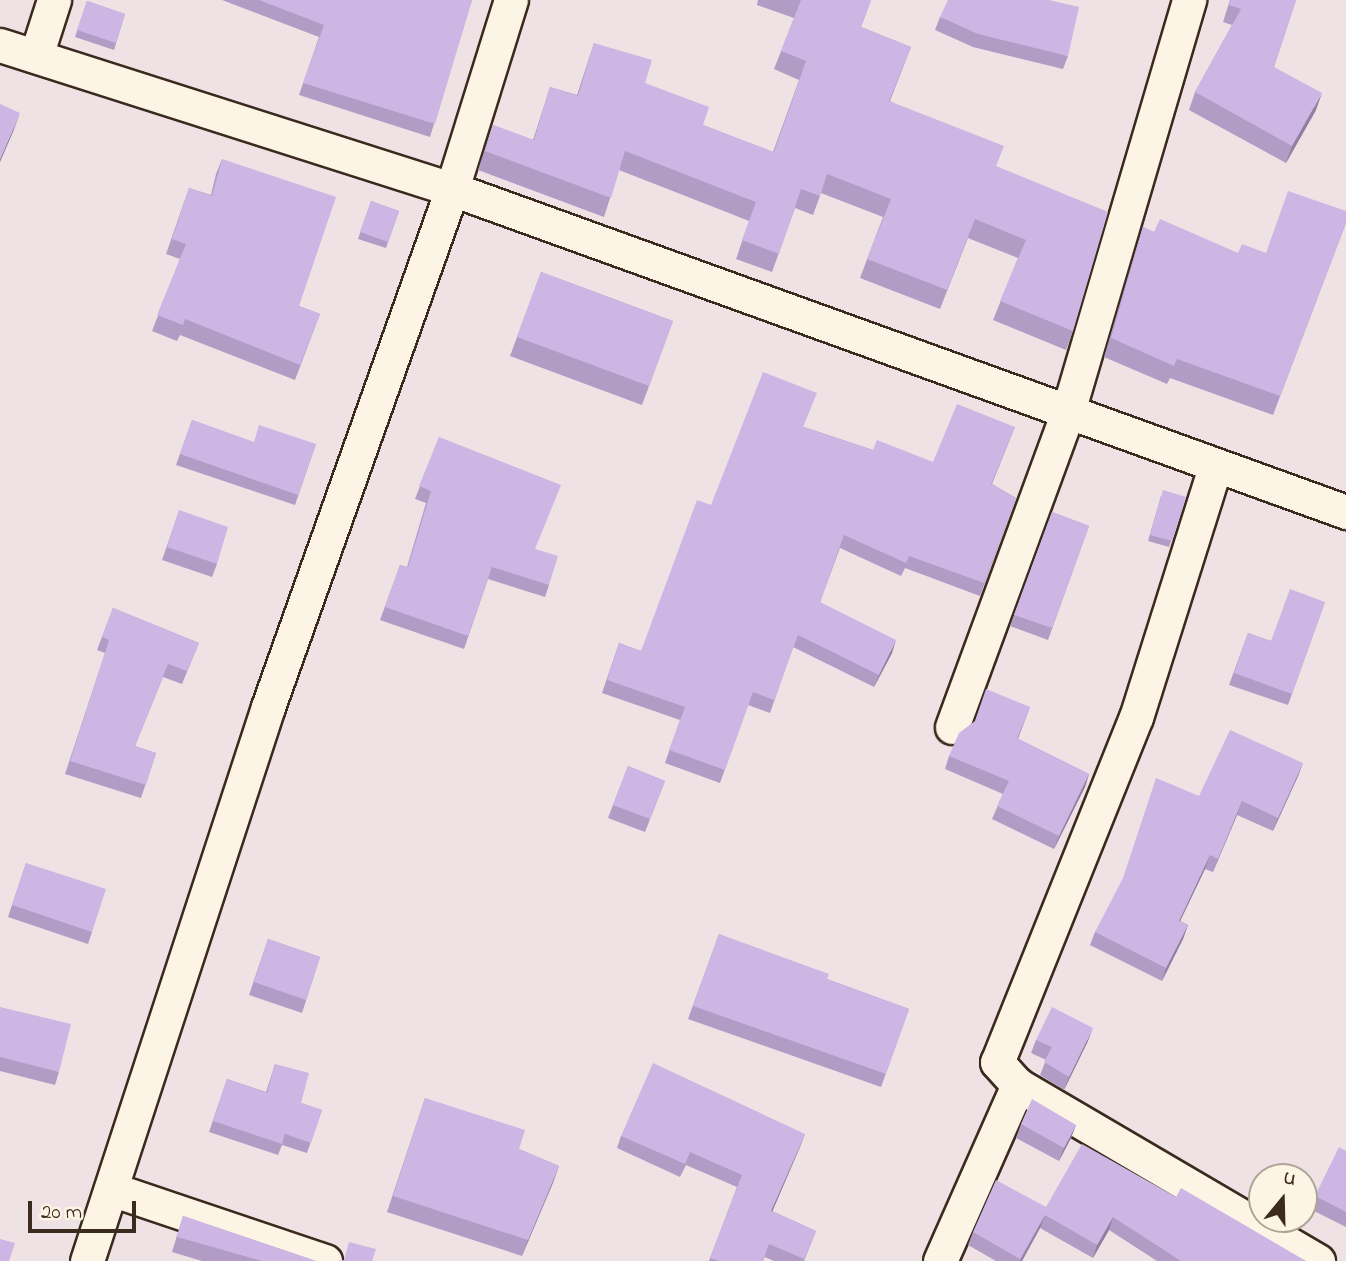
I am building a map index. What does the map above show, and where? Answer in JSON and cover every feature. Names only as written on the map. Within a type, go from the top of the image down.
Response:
[{"type":"street","points":[[36,56],[54,0]]},
{"type":"street","points":[[87,1261],[324,539],[452,189],[511,0]]},
{"type":"street","points":[[952,727],[1067,415],[1189,0]]},
{"type":"street","points":[[0,45],[452,189],[1067,415],[1346,512]]},
{"type":"street","points":[[1214,467],[1136,717],[998,1049],[997,1062],[1018,1085],[1318,1261]]},
{"type":"street","points":[[940,1261],[1018,1085]]},
{"type":"street","points":[[111,1189],[325,1261]]},
{"type":"building","points":[[259,0],[472,0],[435,124],[303,83],[324,25]]},
{"type":"building","points":[[801,0],[871,0],[861,27],[911,47],[889,101],[1004,146],[996,166],[1108,212],[1073,331],[1000,301],[1026,240],[975,219],[947,290],[867,259],[891,199],[827,174],[820,196],[801,189],[779,254],[742,240],[756,202],[625,151],[611,198],[485,151],[493,125],[534,140],[550,87],[578,96],[594,43],[652,60],[645,83],[709,107],[703,125],[774,152],[806,61],[781,51]]},
{"type":"building","points":[[948,0],[1049,0],[1079,7],[1068,56],[978,34],[940,17]]},
{"type":"building","points":[[1231,0],[1296,0],[1274,67],[1322,93],[1292,146],[1195,92],[1241,9],[1229,5]]},
{"type":"building","points":[[87,1],[125,14],[116,43],[77,30]]},
{"type":"building","points":[[0,104],[20,113],[0,159]]},
{"type":"building","points":[[222,159],[336,197],[299,306],[320,314],[300,365],[185,319],[183,325],[157,315],[186,244],[172,239],[189,188],[212,196]]},
{"type":"building","points":[[1288,191],[1346,211],[1346,223],[1280,396],[1177,359],[1174,366],[1111,338],[1143,227],[1154,232],[1160,219],[1238,253],[1242,244],[1266,253]]},
{"type":"building","points":[[371,201],[399,211],[388,242],[360,232]]},
{"type":"building","points":[[541,272],[673,321],[649,386],[517,337]]},
{"type":"building","points":[[763,372],[817,393],[803,427],[873,450],[877,440],[933,462],[957,404],[1015,427],[991,484],[1016,498],[984,583],[909,556],[906,563],[844,535],[820,602],[896,640],[879,675],[798,635],[774,700],[753,692],[725,770],[669,750],[685,707],[607,680],[619,643],[641,651],[697,500],[711,505]]},
{"type":"building","points":[[192,420],[254,442],[259,425],[316,444],[298,495],[180,454]]},
{"type":"building","points":[[439,437],[561,485],[535,549],[558,556],[549,585],[492,567],[468,636],[385,607],[400,565],[408,567],[431,491],[419,486]]},
{"type":"building","points":[[1163,490],[1186,497],[1172,541],[1150,535]]},
{"type":"building","points":[[179,510],[228,527],[217,564],[167,547]]},
{"type":"building","points":[[1052,512],[1089,526],[1052,628],[1014,615]]},
{"type":"building","points":[[1290,589],[1325,602],[1292,694],[1234,673],[1248,633],[1271,641]]},
{"type":"building","points":[[113,608],[199,643],[187,671],[168,664],[135,746],[156,753],[146,785],[70,761],[109,640],[102,637]]},
{"type":"building","points":[[986,689],[1030,707],[1017,738],[1089,774],[1059,836],[997,806],[1009,781],[949,756],[959,733],[975,721]]},
{"type":"building","points":[[1230,730],[1303,763],[1278,818],[1242,801],[1218,859],[1210,855],[1179,921],[1188,925],[1166,968],[1095,932],[1123,878],[1156,778],[1199,796]]},
{"type":"building","points":[[628,766],[665,781],[650,819],[613,805]]},
{"type":"building","points":[[26,863],[106,889],[92,932],[12,905]]},
{"type":"building","points":[[719,934],[829,974],[827,979],[909,1009],[886,1074],[693,1006]]},
{"type":"building","points":[[268,939],[320,957],[306,1000],[254,982]]},
{"type":"building","points":[[0,1007],[71,1024],[59,1072],[0,1057]]},
{"type":"building","points":[[1052,1007],[1093,1028],[1069,1077],[1044,1062],[1052,1047],[1036,1040]]},
{"type":"building","points":[[653,1063],[805,1134],[771,1211],[816,1231],[804,1259],[769,1244],[763,1261],[719,1261],[710,1258],[742,1175],[690,1152],[685,1164],[621,1136]]},
{"type":"building","points":[[275,1064],[309,1073],[301,1103],[322,1110],[311,1143],[285,1134],[282,1144],[213,1121],[227,1079],[267,1093]]},
{"type":"building","points":[[425,1098],[525,1130],[519,1149],[559,1166],[528,1240],[393,1196]]},
{"type":"building","points":[[1032,1099],[1076,1125],[1064,1148],[1021,1124]]},
{"type":"building","points":[[1082,1144],[1176,1197],[1181,1188],[1248,1227],[1248,1233],[1258,1233],[1306,1261],[1181,1261],[1113,1217],[1097,1245],[1045,1215],[1020,1259],[973,1232],[996,1180],[1046,1207]]},
{"type":"building","points":[[1339,1147],[1346,1151],[1346,1212],[1318,1198],[1318,1190]]},
{"type":"building","points":[[183,1216],[316,1261],[262,1261],[177,1237]]},
{"type":"building","points":[[0,1239],[15,1243],[9,1261],[0,1261]]},
{"type":"building","points":[[349,1242],[376,1249],[372,1261],[338,1261],[344,1260]]}]
